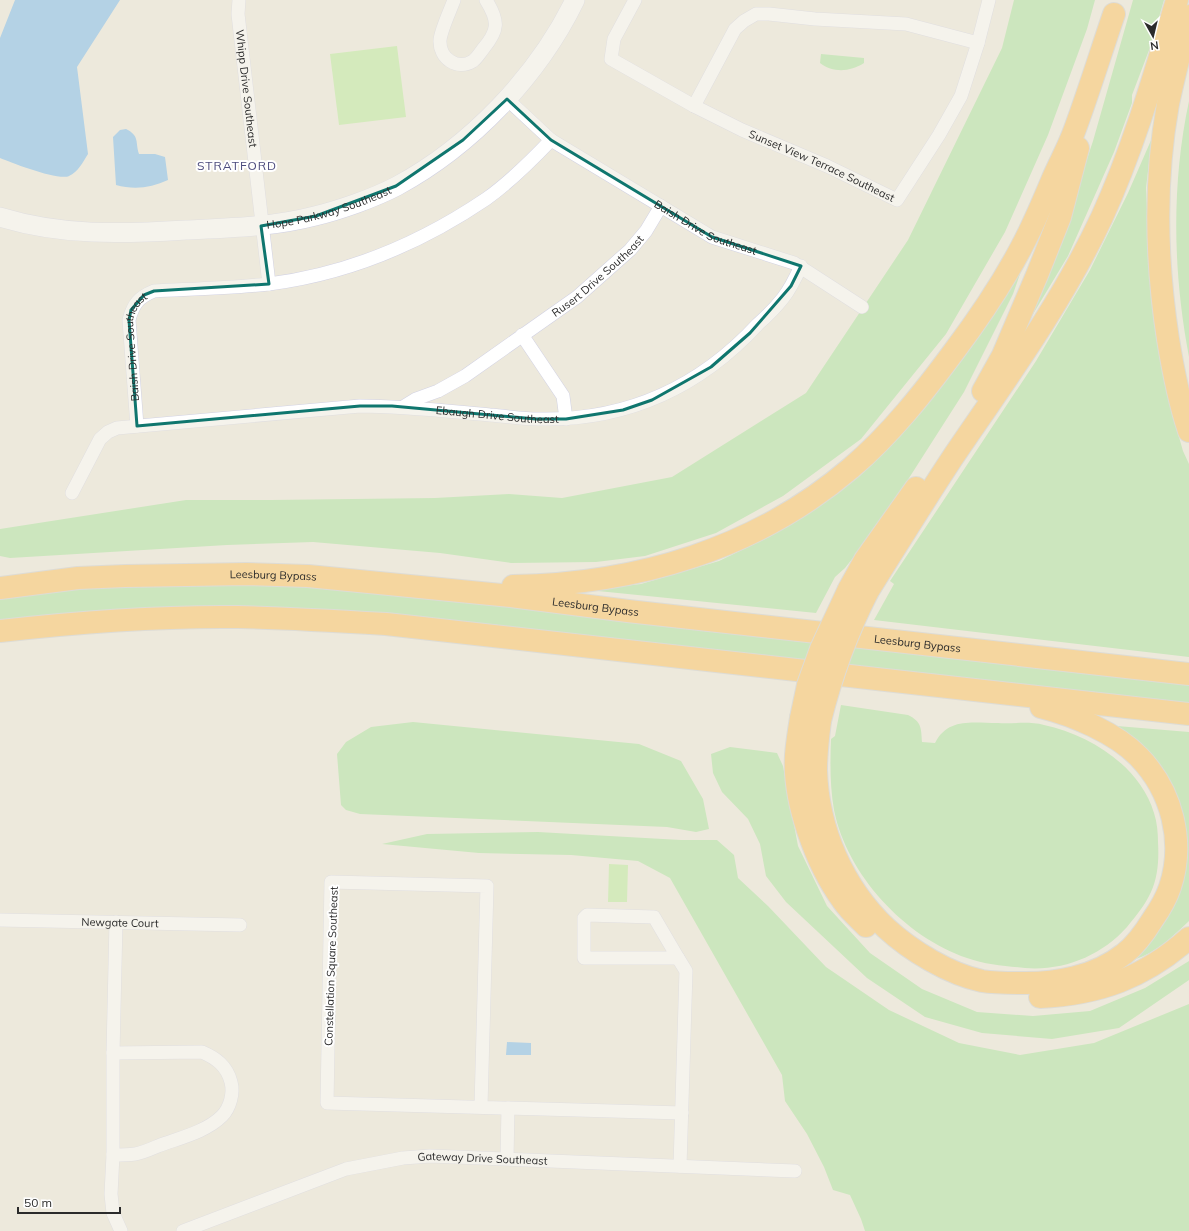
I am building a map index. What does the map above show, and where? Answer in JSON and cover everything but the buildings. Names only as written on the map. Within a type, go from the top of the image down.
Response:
[{"type":"highway","points":[[858,590],[918,510],[1037,334],[1080,259],[1102,217],[1122,170],[1144,109],[1177,0]]},
{"type":"highway","points":[[1116,7],[1060,217],[1038,275],[1004,355],[978,401],[865,560],[858,590],[855,617],[826,696],[811,720],[796,754],[796,774],[800,805],[816,851],[828,878],[843,902],[890,951],[912,966],[938,978],[1000,996],[1061,996],[1092,990],[1123,981],[1150,968],[1175,951],[1189,938]]},
{"type":"highway","points":[[418,587],[533,585],[566,582],[637,572],[678,562],[725,545],[762,528],[798,507],[833,483],[852,467],[900,420],[935,377],[968,332],[1021,248],[1075,131],[1116,7]]},
{"type":"highway","points":[[1189,16],[1168,104],[1158,198],[1158,251],[1163,307],[1172,362],[1178,393],[1189,430]]},
{"type":"highway","name":"Leesburg Bypass","points":[[0,588],[78,578],[117,576],[246,574],[308,576],[418,587],[1189,674]]},
{"type":"highway","points":[[0,631],[66,624],[238,617],[386,624],[1189,714]]},
{"type":"highway","points":[[811,720],[818,792],[822,816],[828,838],[837,859],[860,899],[878,920],[913,950],[958,973],[981,980],[1009,983],[1052,982],[1073,978],[1095,971],[1124,954],[1145,932],[1163,903],[1170,887],[1176,855],[1176,838],[1173,820],[1167,802],[1159,784],[1139,756],[1122,743],[1095,727],[1073,717],[1052,710],[1008,699],[910,683]]},
{"type":"street","name":"Whipp Drive Southeast","points":[[239,0],[238,14],[261,226]]},
{"type":"street","points":[[454,0],[440,39],[440,49],[444,57],[450,62],[466,64],[474,60],[492,38],[496,28],[495,18],[486,0]]},
{"type":"street","name":"Hope Parkway Southeast","points":[[0,217],[38,227],[68,231],[138,233],[261,226],[316,216],[363,200],[396,186],[432,164],[487,119],[507,99],[531,70],[575,0]]},
{"type":"street","name":"Sunset View Terrace Southeast","points":[[635,0],[614,39],[611,59],[694,106],[742,130],[827,166],[897,200],[939,135],[961,96],[978,43],[989,0]]},
{"type":"street","points":[[694,106],[735,29],[744,20],[756,14],[769,14],[815,20],[906,24],[978,43]]},
{"type":"street","name":"Baish Drive Southeast","points":[[507,99],[551,140],[712,236],[801,266],[862,307]]},
{"type":"street","name":"Baish Drive Southeast","points":[[137,426],[129,320],[132,310],[144,295],[154,291],[268,284],[309,277],[348,267],[386,253],[417,240],[451,221],[487,198],[514,176],[551,140]]},
{"type":"street","name":"Rusert Drive Southeast","points":[[403,407],[416,399],[438,391],[465,376],[577,296],[630,250],[646,231],[662,206]]},
{"type":"street","points":[[261,226],[268,284]]},
{"type":"street","name":"Ebaugh Drive Southeast","points":[[137,426],[360,406],[403,407],[536,419],[566,419],[594,416],[622,410],[652,400],[686,383],[711,367],[741,342],[783,298],[801,266]]},
{"type":"street","points":[[522,335],[563,396],[566,419]]},
{"type":"street","points":[[72,492],[100,439],[108,432],[117,428],[137,426]]},
{"type":"street","name":"Constellation Square Southeast","points":[[481,1106],[488,886],[331,882],[327,1103],[481,1106],[682,1113]]},
{"type":"street","points":[[678,958],[584,958],[584,918],[587,915],[654,917],[686,971],[680,1166]]},
{"type":"street","name":"Newgate Court","points":[[0,920],[240,925]]},
{"type":"street","points":[[116,922],[113,1053],[113,1155],[111,1194],[113,1213],[121,1231]]},
{"type":"street","points":[[113,1053],[202,1052],[213,1057],[222,1064],[228,1073],[232,1094],[228,1106],[222,1116],[206,1128],[135,1154],[113,1155]]},
{"type":"street","points":[[507,1158],[508,1108]]},
{"type":"street","name":"Gateway Drive Southeast","points":[[183,1231],[346,1169],[403,1158],[430,1156],[507,1158],[795,1171]]},
{"type":"highlighted area","points":[[507,99],[551,140],[712,237],[801,266],[791,286],[750,333],[711,367],[652,400],[623,410],[566,419],[536,419],[392,406],[360,406],[137,426],[129,320],[131,310],[144,295],[154,291],[269,284],[261,226],[316,216],[396,186],[463,140]]},
{"type":"green space","points":[[1014,0],[1095,0],[1087,29],[1048,135],[1005,232],[946,334],[861,439],[783,496],[716,533],[645,556],[596,562],[511,563],[440,553],[313,542],[227,545],[10,558],[0,556],[0,529],[186,500],[435,498],[509,494],[562,498],[672,477],[806,393],[908,240],[1002,48]]},
{"type":"green space","points":[[1133,0],[1164,0],[1151,45],[1132,95],[1132,103],[1114,152],[1068,256],[1012,349],[1065,225],[1093,141]]},
{"type":"green space","points":[[397,46],[406,117],[339,125],[330,54]]},
{"type":"green space","points":[[821,54],[864,58],[864,63],[847,70],[836,70],[820,63]]},
{"type":"green space","points":[[1189,101],[1189,357],[1180,293],[1176,229],[1179,165]]},
{"type":"green space","points":[[1152,138],[1146,188],[1150,245],[1175,423],[1183,451],[1189,464],[1189,657],[874,620],[894,584],[890,581],[1036,361],[1090,270],[1128,193]]},
{"type":"green space","points":[[1023,262],[1013,294],[964,392],[879,525],[845,568],[835,577],[816,613],[588,590],[641,584],[719,561],[771,536],[806,514]]},
{"type":"green space","points":[[231,582],[374,591],[1189,680],[1189,704],[401,616],[0,621],[0,598],[74,589],[153,584]]},
{"type":"green space","points":[[841,705],[908,715],[916,720],[920,726],[922,742],[935,743],[940,735],[947,729],[962,723],[1033,723],[1079,736],[1095,745],[1111,755],[1125,767],[1147,796],[1154,813],[1158,839],[1158,868],[1149,897],[1127,927],[1106,946],[1081,960],[1054,967],[1025,968],[981,962],[967,958],[944,948],[922,935],[901,919],[865,880],[852,858],[841,834],[834,810],[830,766],[831,739],[835,736]]},
{"type":"green space","points":[[413,722],[639,744],[681,761],[703,799],[709,829],[696,832],[667,827],[360,814],[346,810],[341,805],[337,754],[346,742],[371,727]]},
{"type":"green space","points":[[1117,726],[1189,732],[1189,921],[1170,939],[1156,949],[1133,960],[1162,926],[1174,905],[1184,864],[1130,736]]},
{"type":"green space","points":[[730,747],[777,753],[783,766],[798,846],[827,906],[870,953],[922,989],[977,1012],[1033,1016],[1090,1011],[1145,988],[1189,961],[1189,980],[1119,1028],[1052,1039],[982,1033],[925,1017],[867,978],[786,902],[766,876],[760,844],[748,819],[722,792],[713,773],[711,754]]},
{"type":"green space","points":[[538,832],[681,840],[717,840],[734,855],[738,878],[768,906],[826,967],[889,1010],[959,1043],[1020,1055],[1094,1043],[1189,1004],[1189,1231],[865,1231],[850,1195],[833,1190],[824,1167],[807,1134],[785,1101],[782,1075],[670,878],[638,861],[571,855],[479,853],[382,844],[427,834]]},
{"type":"green space","points":[[609,864],[628,865],[627,902],[608,902]]},
{"type":"water","points":[[15,0],[120,0],[77,67],[88,154],[78,169],[69,176],[64,177],[46,174],[0,158],[0,38]]},
{"type":"water","points":[[126,129],[135,137],[139,154],[155,154],[165,157],[168,180],[155,185],[136,188],[116,185],[113,137],[120,130]]},
{"type":"water","points":[[507,1042],[531,1043],[531,1055],[506,1055]]},
{"type":"district","name":"STRATFORD","points":[[237,166]]}]
